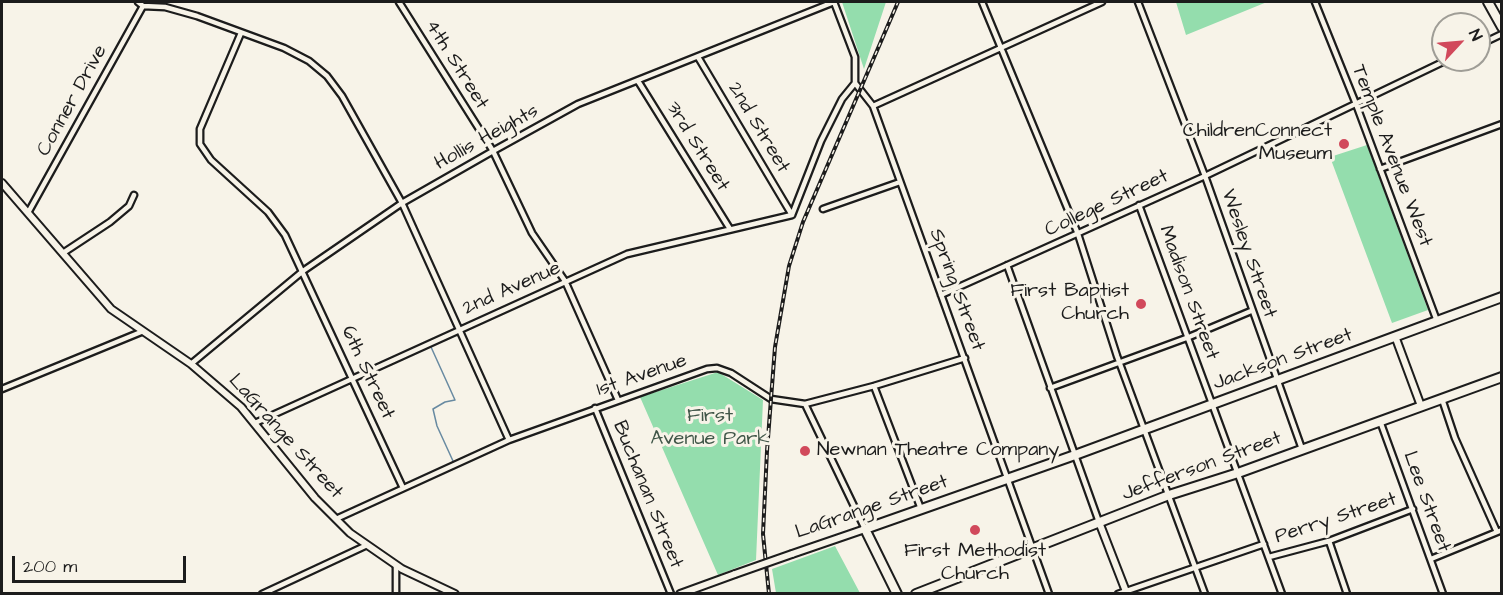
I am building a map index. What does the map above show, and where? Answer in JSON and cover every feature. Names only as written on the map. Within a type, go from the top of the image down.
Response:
[{"type":"main road","points":[[1488,2],[1502,27]]},
{"type":"main road","name":"Jackson Street","points":[[1076,455],[1502,297]]},
{"type":"main road","name":"Jefferson Street","points":[[911,594],[1169,495],[1238,473],[1502,377]]},
{"type":"main road","name":"LaGrange Street","points":[[865,529],[1076,455]]},
{"type":"main road","points":[[865,529],[897,594]]},
{"type":"street","points":[[138,2],[143,6],[165,7],[284,48],[309,61],[327,76],[342,96],[402,203],[509,440]]},
{"type":"street","name":"4th Street","points":[[399,2],[493,151],[532,233],[565,281],[618,400]]},
{"type":"street","points":[[792,215],[821,141],[842,99],[855,83],[855,57],[834,2]]},
{"type":"street","name":"Hollis Heights","points":[[191,364],[303,271],[402,203],[493,151],[578,104],[834,2]]},
{"type":"street","points":[[982,2],[1078,234],[1119,362],[1204,594]]},
{"type":"street","points":[[873,106],[1102,2]]},
{"type":"street","name":"Wesley Street","points":[[1138,2],[1205,176],[1251,311],[1302,449]]},
{"type":"street","name":"Temple Avenue West","points":[[1315,2],[1438,322]]},
{"type":"street","name":"Conner Drive","points":[[28,212],[143,6]]},
{"type":"street","name":"6th Street","points":[[241,33],[200,129],[200,144],[210,160],[268,212],[285,235],[403,488]]},
{"type":"street","name":"2nd Street","points":[[698,57],[792,215]]},
{"type":"street","name":"College Street","points":[[942,296],[1205,176],[1431,68]]},
{"type":"street","name":"3rd Street","points":[[638,81],[730,229]]},
{"type":"street","name":"Spring Street","points":[[855,83],[873,106],[1007,478],[1034,546],[1049,594]]},
{"type":"street","points":[[1380,169],[1502,124]]},
{"type":"street","points":[[823,209],[900,182]]},
{"type":"street","name":"LaGrange Street","points":[[2,183],[106,304],[141,332],[191,364],[218,385],[255,423],[315,498],[365,546],[396,565],[455,594]]},
{"type":"street","points":[[63,253],[129,207],[134,195]]},
{"type":"street","name":"Madison Street","points":[[1139,205],[1282,594]]},
{"type":"street","name":"2nd Avenue","points":[[255,423],[627,254],[792,215]]},
{"type":"street","points":[[1006,265],[1126,592]]},
{"type":"street","points":[[1050,388],[1189,338],[1251,311]]},
{"type":"street","points":[[2,389],[141,332]]},
{"type":"street","points":[[1395,336],[1421,406]]},
{"type":"street","name":"1st Avenue","points":[[336,519],[509,440],[618,400],[717,368],[731,373],[771,399],[805,404],[965,358]]},
{"type":"street","points":[[874,386],[921,509]]},
{"type":"street","points":[[1431,559],[1499,531],[1455,438],[1442,398]]},
{"type":"street","points":[[805,404],[865,529]]},
{"type":"street","name":"Buchanan Street","points":[[595,408],[670,594]]},
{"type":"street","name":"Lee Street","points":[[1380,421],[1443,594]]},
{"type":"street","name":"Perry Street","points":[[1269,556],[1329,541],[1413,509]]},
{"type":"street","name":"LaGrange Street","points":[[680,594],[865,529]]},
{"type":"street","points":[[1329,541],[1347,594]]},
{"type":"street","name":"Perry Street","points":[[1118,594],[1264,544]]},
{"type":"street","points":[[262,594],[365,546]]},
{"type":"street","points":[[396,565],[394,569],[396,594]]},
{"type":"green space","points":[[842,2],[886,2],[864,69]]},
{"type":"green space","points":[[1176,2],[1267,2],[1186,35]]},
{"type":"green space","points":[[1367,145],[1428,310],[1392,323],[1330,157]]},
{"type":"green space","name":"First Avenue Park","points":[[718,372],[763,400],[756,560],[718,575],[640,397]]},
{"type":"green space","points":[[835,546],[860,593],[776,593],[772,569]]},
{"type":"waterway","points":[[431,347],[455,400],[445,402],[433,409],[437,426],[453,461]]},
{"type":"railway","points":[[769,594],[763,534],[767,451],[775,347],[789,266],[803,222],[898,2]]},
{"type":"place","name":"ChildrenConnect Museum","points":[[1344,144]]},
{"type":"place","name":"First Baptist Church","points":[[1141,304]]},
{"type":"place","name":"Newnan Theatre Company","points":[[805,451]]},
{"type":"place","name":"First Methodist Church","points":[[975,530]]}]
